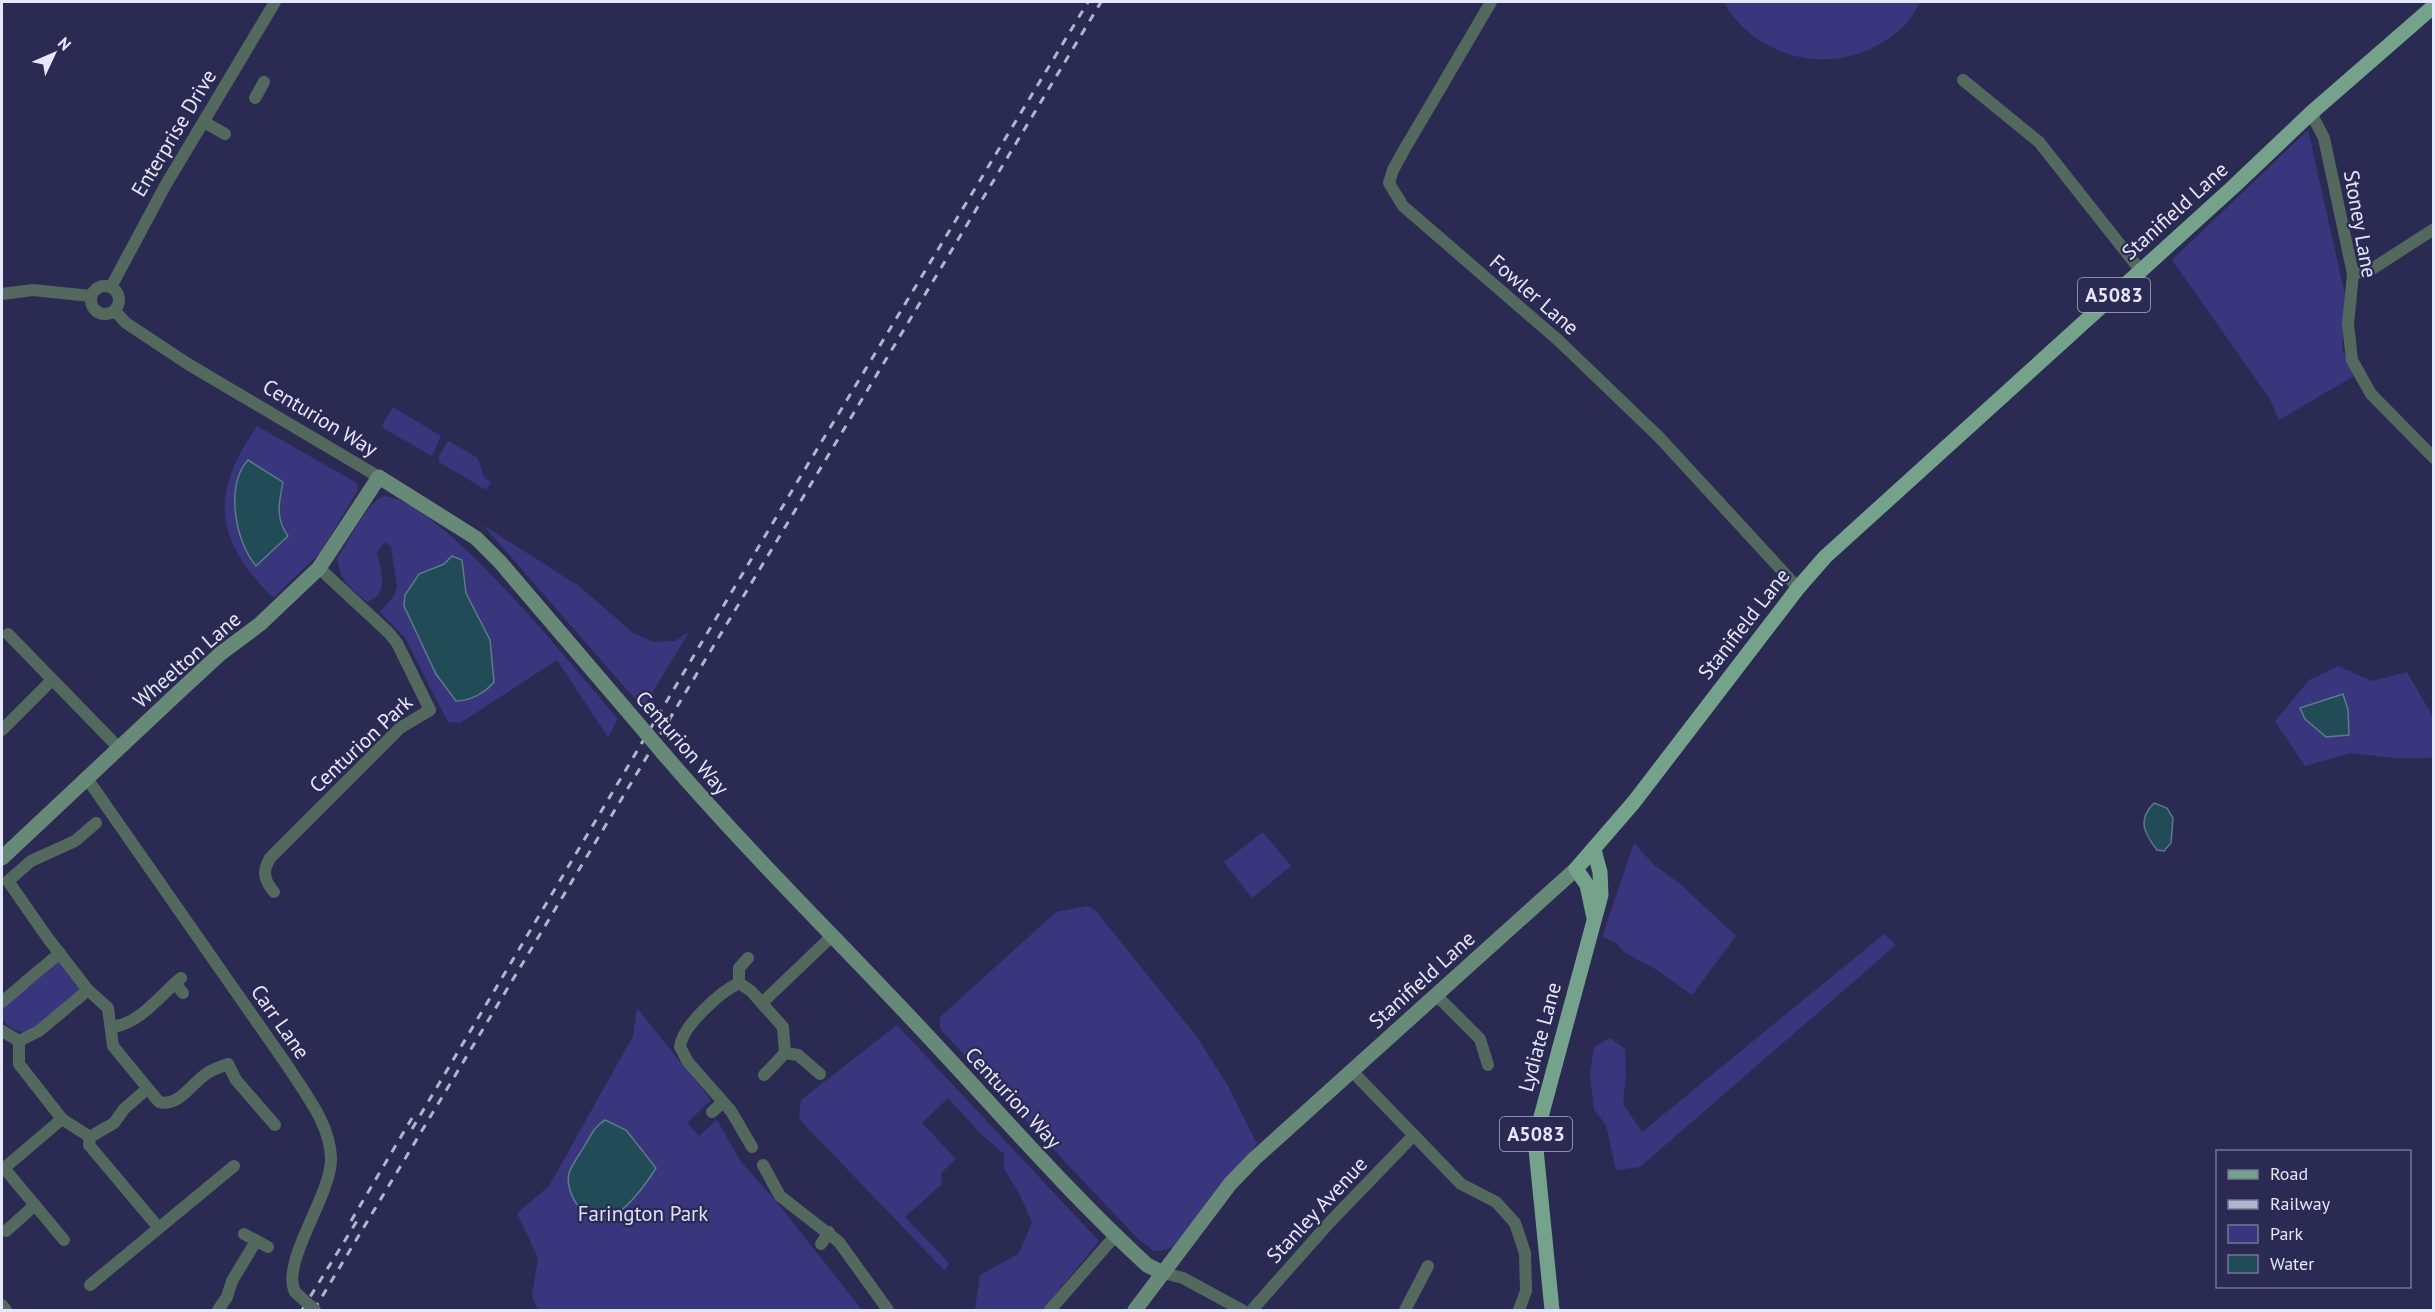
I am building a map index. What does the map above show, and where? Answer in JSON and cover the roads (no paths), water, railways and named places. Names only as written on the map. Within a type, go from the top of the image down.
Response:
[{"type":"main road","name":"Stanifield Lane","points":[[1576,869],[1634,802],[1798,588],[1826,557],[2312,113],[2433,6]]},
{"type":"main road","name":"Lydiate Lane","points":[[1552,1311],[1535,1139],[1601,895],[1602,883],[1594,850]]},
{"type":"main road","name":"Lydiate Lane","points":[[1576,869],[1587,885],[1594,918]]},
{"type":"street","name":"Enterprise Drive","points":[[111,287],[163,190],[275,2]]},
{"type":"street","name":"Fowler Lane","points":[[1491,2],[1404,150],[1389,183],[1403,206],[1558,340],[1659,437],[1798,588]]},
{"type":"street","points":[[1963,80],[2039,142],[2141,271]]},
{"type":"street","points":[[255,98],[264,82]]},
{"type":"street","name":"Stoney Lane","points":[[2312,113],[2324,138],[2353,274],[2348,324],[2352,360],[2371,394],[2433,458]]},
{"type":"street","points":[[204,122],[225,135]]},
{"type":"street","points":[[2353,274],[2372,269],[2433,229]]},
{"type":"street","points":[[99,287],[111,287],[118,296],[119,304],[115,311],[103,315],[97,313],[90,302],[91,296],[99,287]]},
{"type":"street","points":[[2,294],[33,290],[91,296]]},
{"type":"street","name":"Centurion Way","points":[[115,311],[126,323],[188,364],[379,477],[476,538],[500,562],[729,828],[1115,1236],[1147,1265],[1163,1273]]},
{"type":"street","name":"Wheelton Lane","points":[[2,858],[220,654],[260,624],[319,568],[379,477]]},
{"type":"street","name":"Centurion Park","points":[[274,892],[265,878],[264,869],[270,858],[400,728],[430,710],[397,643],[319,568]]},
{"type":"street","points":[[8,634],[119,748]]},
{"type":"street","points":[[2,730],[52,680]]},
{"type":"street","name":"Carr Lane","points":[[87,777],[319,1114],[327,1133],[331,1159],[321,1199],[293,1266],[292,1285],[295,1292],[315,1311]]},
{"type":"street","points":[[96,824],[75,841],[31,861],[5,884],[88,990],[108,1008],[113,1047],[159,1102],[171,1103],[209,1071],[228,1064],[236,1080],[275,1125]]},
{"type":"street","name":"Stanifield Lane","points":[[1135,1311],[1230,1185],[1254,1159],[1576,869]]},
{"type":"street","points":[[762,1003],[832,936]]},
{"type":"street","points":[[2,1002],[60,953]]},
{"type":"street","points":[[739,983],[739,968],[748,958]]},
{"type":"street","points":[[112,1027],[124,1026],[158,1000],[178,980],[183,993]]},
{"type":"street","points":[[739,983],[751,991],[783,1027],[785,1053],[764,1075]]},
{"type":"street","points":[[739,983],[727,988],[685,1031],[680,1047],[688,1062],[731,1111],[752,1148]]},
{"type":"street","points":[[19,1041],[39,1031],[88,990]]},
{"type":"street","points":[[1436,995],[1480,1039],[1488,1065]]},
{"type":"street","points":[[2,1031],[19,1041]]},
{"type":"street","points":[[19,1041],[19,1064],[62,1119],[90,1137]]},
{"type":"street","points":[[785,1053],[798,1055],[820,1074]]},
{"type":"street","points":[[1352,1071],[1461,1184],[1496,1202],[1515,1223],[1525,1253],[1526,1291],[1519,1311]]},
{"type":"street","points":[[90,1137],[114,1123],[124,1109],[147,1089]]},
{"type":"street","points":[[712,1112],[723,1102]]},
{"type":"street","points":[[62,1119],[3,1169],[64,1240]]},
{"type":"street","name":"Stanley Avenue","points":[[1252,1311],[1329,1223],[1413,1136]]},
{"type":"street","points":[[90,1137],[89,1145],[158,1227]]},
{"type":"street","points":[[763,1165],[780,1196],[809,1220],[829,1232],[852,1258],[888,1311]]},
{"type":"street","points":[[90,1285],[234,1166]]},
{"type":"street","points":[[6,1231],[35,1205]]},
{"type":"street","points":[[821,1245],[829,1232]]},
{"type":"street","points":[[244,1234],[268,1247]]},
{"type":"street","points":[[1050,1311],[1115,1236]]},
{"type":"street","points":[[218,1311],[227,1297],[232,1281],[256,1241]]},
{"type":"street","points":[[1405,1311],[1428,1266]]},
{"type":"street","points":[[1163,1273],[1183,1278],[1242,1311]]},
{"type":"street","points":[[2,1305],[6,1311]]},
{"type":"water","points":[[248,460],[283,482],[279,503],[280,516],[288,536],[256,566],[243,543],[235,513],[237,484]]},
{"type":"water","points":[[452,556],[462,560],[466,593],[490,640],[494,682],[477,696],[456,701],[436,674],[404,606],[405,595],[419,574],[444,564]]},
{"type":"water","points":[[2343,694],[2348,710],[2349,735],[2326,737],[2305,719],[2300,708]]},
{"type":"water","points":[[2154,803],[2167,808],[2173,818],[2171,843],[2164,851],[2157,850],[2144,826],[2145,815]]},
{"type":"water","points":[[605,1120],[626,1130],[656,1168],[622,1210],[608,1218],[600,1219],[592,1218],[578,1206],[568,1181],[574,1163],[598,1125]]},
{"type":"railway","points":[[412,1129],[799,479],[1088,2]]},
{"type":"railway","points":[[314,1310],[1101,2]]},
{"type":"railway","points":[[351,1221],[412,1118]]},
{"type":"railway","points":[[302,1310],[360,1216]]},
{"type":"park label","name":"Farington Park","points":[[643,1214]]}]
